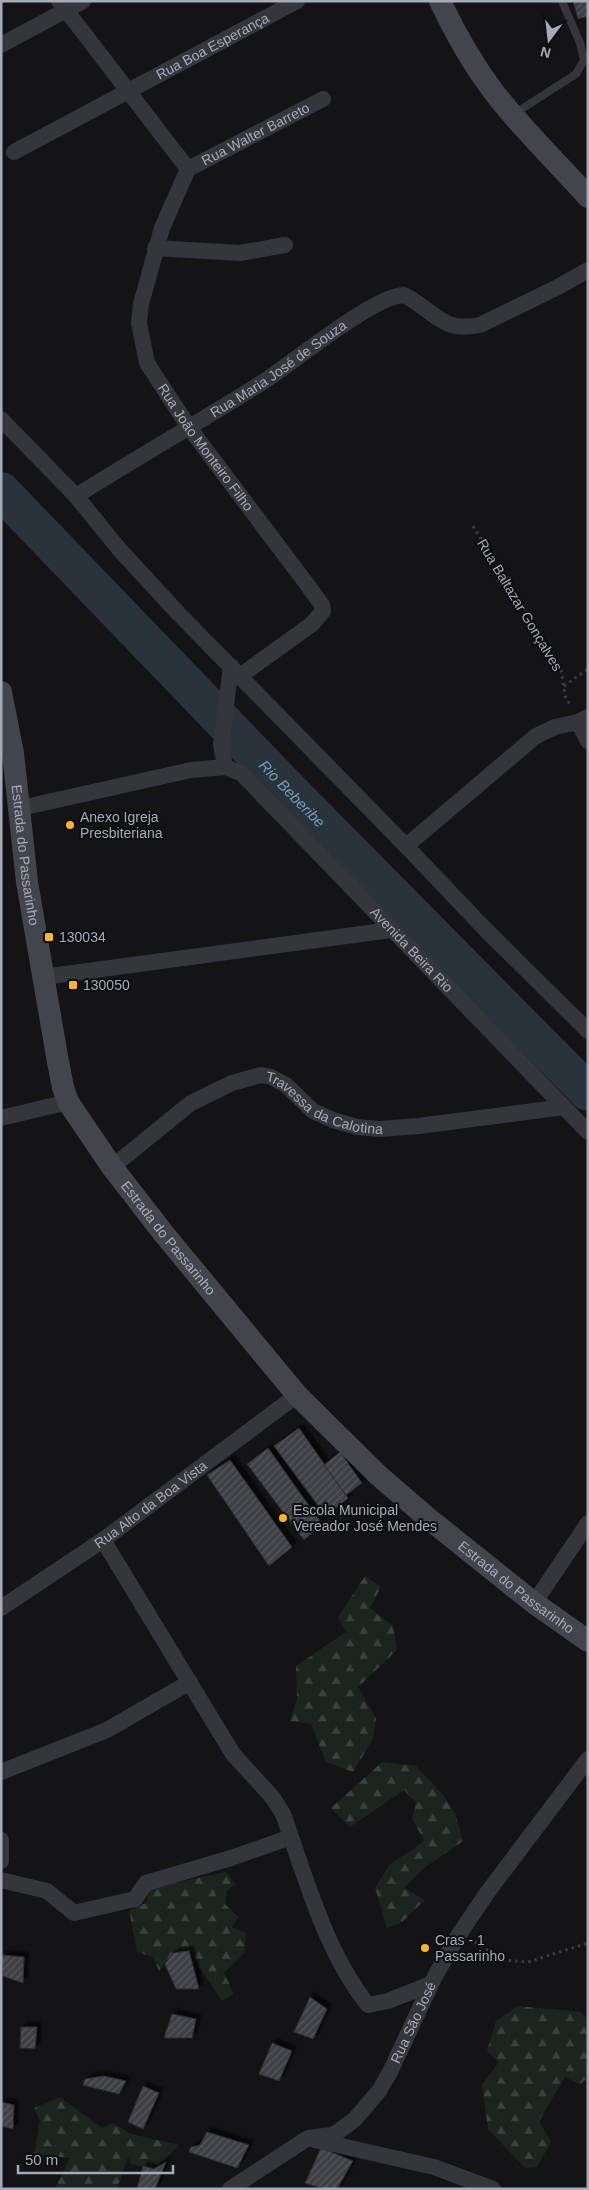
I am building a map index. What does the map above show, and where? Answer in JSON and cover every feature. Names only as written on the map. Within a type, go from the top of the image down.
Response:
[{"type":"street","points":[[1,45],[63,6],[83,1]]},
{"type":"street","name":"Rua Boa Esperança","points":[[14,152],[297,1]]},
{"type":"street","points":[[440,1],[468,55],[494,92],[527,132],[588,197]]},
{"type":"street","points":[[63,6],[188,169]]},
{"type":"street","name":"Rua Walter Barreto","points":[[188,169],[323,99]]},
{"type":"street","name":"Rua João Monteiro Filho","points":[[188,169],[171,204],[155,248],[140,304],[139,324],[147,363],[188,426],[322,605],[320,616],[312,624],[233,676]]},
{"type":"street","points":[[155,248],[240,253],[285,246]]},
{"type":"street","name":"Rua Maria José de Souza","points":[[76,496],[263,382],[386,299],[404,296],[441,321],[456,327],[480,324],[558,287],[588,270]]},
{"type":"street","points":[[1,420],[76,496],[141,574],[233,676],[406,846],[484,929],[588,1031]]},
{"type":"street","points":[[21,808],[191,770],[229,768],[221,745],[233,676]]},
{"type":"street","name":"Estrada do Passarinho","points":[[1,692],[7,754],[21,808],[27,882],[62,1087],[68,1102],[112,1167],[164,1234],[297,1394],[378,1475],[429,1519],[534,1604],[588,1641]]},
{"type":"street","points":[[406,846],[536,736],[555,727],[583,719],[588,741]]},
{"type":"street","name":"Avenida Beira Rio","points":[[229,768],[240,773],[264,796],[391,930],[588,1132]]},
{"type":"street","points":[[43,977],[391,930]]},
{"type":"street","name":"Travessa da Calotina","points":[[112,1167],[191,1103],[232,1083],[260,1075],[271,1077],[286,1084],[314,1111],[333,1120],[372,1128],[419,1126],[564,1107]]},
{"type":"street","points":[[1,1118],[68,1102]]},
{"type":"street","name":"Rua Alto da Boa Vista","points":[[1,1608],[103,1540],[297,1394]]},
{"type":"street","points":[[534,1604],[588,1523]]},
{"type":"street","points":[[103,1540],[233,1754],[273,1798],[282,1814],[331,1944],[354,1987],[368,2005],[388,2000],[431,1984]]},
{"type":"street","points":[[1,1772],[107,1730],[190,1682]]},
{"type":"street","name":"Rua São José","points":[[230,2189],[308,2138],[332,2135],[355,2119],[378,2091],[390,2072],[431,1984],[460,1933],[487,1892],[588,1759]]},
{"type":"street","points":[[1,1880],[47,1891],[74,1913],[135,1899],[146,1883],[231,1858],[291,1837]]},
{"type":"street","points":[[1,1840],[1,1861]]},
{"type":"street","points":[[308,2138],[434,2167],[493,2189]]},
{"type":"lane","points":[[514,114],[576,74],[584,60],[580,43],[562,1]]},
{"type":"path","name":"Rua Baltazar Gonçalves","points":[[473,526],[561,668],[565,696],[583,719]]},
{"type":"path","points":[[564,686],[588,669]]},
{"type":"path","points":[[460,1933],[503,1960],[528,1962],[588,1943]]},
{"type":"green space","points":[[365,1576],[381,1587],[370,1608],[393,1626],[397,1650],[358,1687],[376,1718],[373,1739],[353,1772],[326,1762],[311,1724],[290,1721],[297,1698],[296,1666],[346,1632],[338,1617]]},
{"type":"green space","points":[[382,1762],[416,1766],[444,1796],[455,1813],[463,1841],[424,1868],[404,1888],[425,1900],[402,1922],[387,1928],[375,1888],[390,1864],[414,1849],[424,1840],[412,1819],[416,1803],[404,1790],[350,1827],[331,1808]]},
{"type":"green space","points":[[226,1872],[236,1884],[227,1890],[225,1904],[238,1917],[232,1927],[246,1933],[244,1953],[224,1973],[234,1994],[222,2001],[189,1951],[173,1953],[159,1971],[153,1957],[137,1952],[129,1910],[146,1903],[151,1888]]},
{"type":"green space","points":[[518,2006],[581,2012],[588,2020],[588,2078],[580,2084],[565,2077],[539,2121],[551,2142],[537,2167],[525,2168],[488,2129],[482,2085],[499,2062],[487,2051],[496,2021]]},
{"type":"green space","points":[[60,2097],[102,2128],[113,2123],[131,2134],[179,2145],[154,2169],[131,2164],[128,2157],[117,2189],[55,2189],[70,2158],[34,2154],[40,2121],[34,2108]]},
{"type":"building","points":[[573,1],[588,1],[588,16],[578,19]]},
{"type":"building","points":[[299,1428],[348,1498],[326,1516],[274,1446]]},
{"type":"building","points":[[268,1448],[322,1524],[304,1540],[247,1464]]},
{"type":"building","points":[[340,1452],[362,1483],[346,1495],[324,1465]]},
{"type":"building","points":[[230,1460],[292,1547],[269,1566],[207,1475]]},
{"type":"building","points":[[189,1951],[199,1989],[176,1989],[165,1964],[173,1953]]},
{"type":"building","points":[[1,1955],[24,1957],[23,1983],[3,1976]]},
{"type":"building","points":[[310,1997],[327,2009],[313,2039],[294,2032]]},
{"type":"building","points":[[172,2014],[196,2019],[192,2038],[164,2038]]},
{"type":"building","points":[[21,2027],[37,2027],[35,2049],[20,2048]]},
{"type":"building","points":[[272,2043],[292,2051],[279,2081],[259,2074]]},
{"type":"building","points":[[104,2076],[126,2081],[119,2094],[83,2085],[85,2079]]},
{"type":"building","points":[[143,2086],[159,2093],[143,2129],[128,2122]]},
{"type":"building","points":[[1,2102],[14,2105],[13,2129],[1,2126]]},
{"type":"building","points":[[207,2132],[249,2145],[237,2168],[189,2152],[191,2147],[200,2145]]},
{"type":"building","points":[[321,2148],[353,2161],[337,2189],[325,2189],[305,2183]]},
{"type":"building","points":[[166,2162],[155,2189],[137,2189],[143,2166],[154,2169]]},
{"type":"waterway","name":"Rio Beberibe","points":[[1,491],[292,793],[588,1092]]},
{"type":"place","name":"Anexo Igreja Presbiteriana","points":[[70,825]]},
{"type":"place","name":"130034","points":[[49,937]]},
{"type":"place","name":"130050","points":[[73,985]]},
{"type":"place","name":"Escola Municipal Vereador José Mendes","points":[[283,1518]]},
{"type":"place","name":"Cras - 1 Passarinho","points":[[425,1948]]}]
